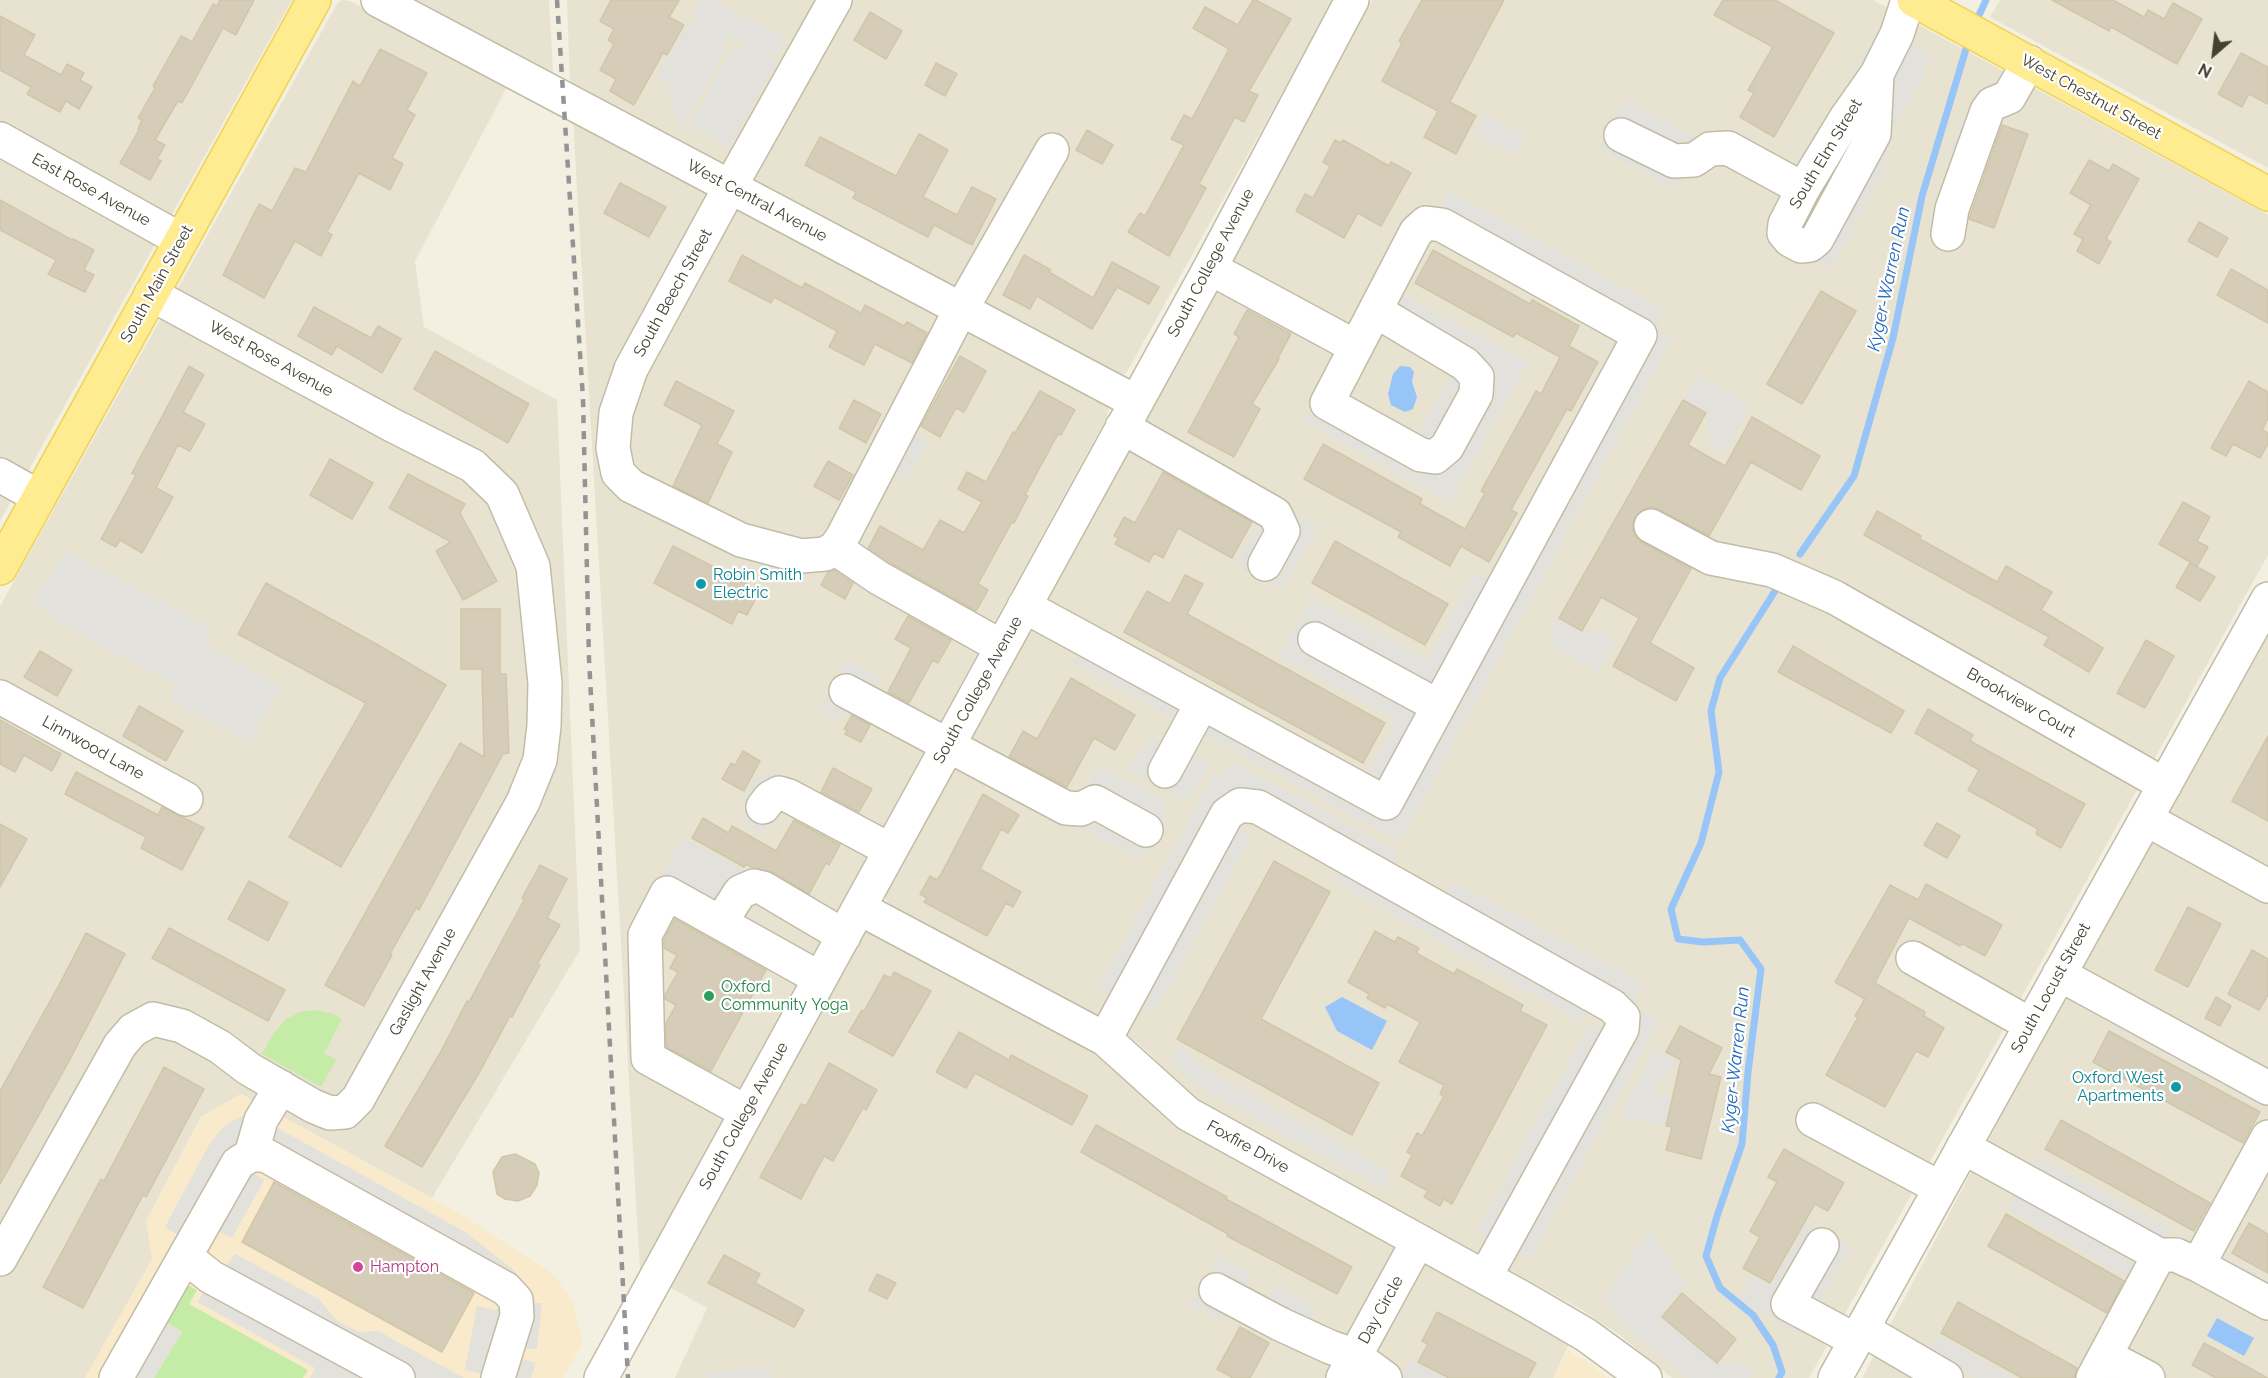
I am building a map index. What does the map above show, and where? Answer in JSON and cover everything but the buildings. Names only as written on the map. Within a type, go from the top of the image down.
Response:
[{"type":"main road","name":"South Main Street","points":[[0,568],[315,0]]},
{"type":"main road","name":"West Chestnut Street","points":[[1919,2],[2268,194]]},
{"type":"street","name":"West Central Avenue","points":[[378,0],[962,310],[1129,415],[1275,514],[1283,531],[1265,564]]},
{"type":"street","name":"South Beech Street","points":[[835,0],[631,369],[616,413],[613,448],[618,473],[630,486],[741,540],[801,556],[825,554],[835,548]]},
{"type":"street","name":"South College Avenue","points":[[601,1378],[1210,268],[1352,0]]},
{"type":"street","name":"South Elm Street","points":[[1877,74],[1874,134],[1817,239],[1801,246],[1790,240],[1784,233],[1785,224],[1803,189],[1846,118],[1877,74],[1897,34],[1919,2]]},
{"type":"street","points":[[1948,234],[1952,209],[1987,111],[1992,104],[2014,108],[2029,62]]},
{"type":"street","points":[[1622,135],[1674,161],[1694,160],[1710,149],[1728,148],[1803,189]]},
{"type":"street","name":"East Rose Avenue","points":[[0,139],[182,240]]},
{"type":"street","points":[[1002,647],[879,578],[835,548],[962,310],[1052,150]]},
{"type":"street","points":[[1024,606],[1386,803],[1640,335],[1442,225],[1426,223],[1416,232],[1327,403],[1420,455],[1435,457],[1447,447],[1476,394],[1477,377],[1465,364],[1376,311]]},
{"type":"street","points":[[1210,268],[1356,347]]},
{"type":"street","name":"West Rose Avenue","points":[[151,294],[390,424]]},
{"type":"street","name":"Gaslight Avenue","points":[[0,1259],[120,1045],[133,1030],[153,1019],[182,1026],[220,1047],[249,1069],[313,1106],[330,1113],[345,1112],[358,1099],[523,802],[540,760],[544,726],[545,683],[532,566],[502,494],[473,466],[390,424]]},
{"type":"street","points":[[0,475],[39,497]]},
{"type":"street","name":"Brookview Court","points":[[1651,526],[1711,558],[1772,570],[1834,597],[2165,785]]},
{"type":"street","name":"South Locust Street","points":[[1834,1378],[2268,599]]},
{"type":"street","points":[[1315,639],[1438,706]]},
{"type":"street","points":[[846,691],[1066,808],[1081,809],[1095,802],[1146,830]]},
{"type":"street","name":"Linnwood Lane","points":[[0,697],[186,799]]},
{"type":"street","points":[[1165,771],[1202,703]]},
{"type":"street","points":[[763,807],[770,798],[779,793],[789,795],[890,850]]},
{"type":"street","points":[[1105,1039],[1227,814],[1240,805],[1258,807],[1612,1006],[1623,1017],[1622,1029],[1485,1277]]},
{"type":"street","points":[[2146,819],[2268,886]]},
{"type":"street","name":"Foxfire Drive","points":[[721,922],[740,892],[754,886],[763,888],[851,922],[1105,1039],[1188,1114],[1586,1335],[1645,1378]]},
{"type":"street","points":[[746,1112],[648,1058],[645,935],[667,893],[819,978]]},
{"type":"street","points":[[1913,958],[2031,1025]]},
{"type":"street","points":[[2059,974],[2268,1089]]},
{"type":"street","points":[[251,1155],[261,1120],[281,1087]]},
{"type":"street","points":[[1813,1120],[1940,1188]]},
{"type":"street","points":[[2198,1265],[2268,1137]]},
{"type":"street","points":[[1963,1147],[2159,1255],[2176,1255],[2268,1303]]},
{"type":"street","points":[[116,1378],[238,1163],[251,1155],[266,1155],[506,1289],[516,1300],[517,1316],[498,1378]]},
{"type":"street","name":"Day Circle","points":[[1349,1367],[1418,1241]]},
{"type":"street","points":[[1822,1245],[1788,1305],[1858,1335],[1946,1378]]},
{"type":"street","points":[[2148,1378],[2100,1367],[2159,1255]]},
{"type":"street","points":[[186,1257],[211,1277],[351,1367],[398,1378]]},
{"type":"street","points":[[1216,1290],[1330,1347],[1349,1367],[1385,1378]]},
{"type":"shaded area","points":[[0,0],[292,0],[0,521]]},
{"type":"shaded area","points":[[342,0],[350,1],[507,87],[415,261],[424,327],[557,400],[580,950],[432,1198],[241,1094],[201,1117],[146,1221],[153,1258],[85,1378],[0,1378],[0,606],[337,4]]},
{"type":"shaded area","points":[[412,0],[549,0],[553,73]]},
{"type":"shaded area","points":[[567,0],[1334,0],[1129,368],[1125,374],[1120,375],[570,83]]},
{"type":"shaded area","points":[[701,0],[711,0],[787,39],[777,56],[766,56],[776,62],[728,149],[701,129],[687,132],[730,52],[747,47],[727,36],[723,44],[725,49],[682,129],[668,91],[673,81],[658,83],[658,74],[686,25],[702,24],[691,18]]},
{"type":"shaded area","points":[[1372,0],[1873,0],[2268,215],[2268,555],[1809,1378],[1672,1378],[1621,1336],[1582,1310],[1194,1097],[1172,1080],[1150,1054],[1127,1034],[893,907],[886,900],[885,891]]},
{"type":"shaded area","points":[[2000,0],[2268,0],[2268,168],[1990,17]]},
{"type":"shaded area","points":[[1881,25],[1929,55],[1925,75],[1897,121],[1880,177],[1831,269],[1813,259],[1800,259],[1765,238],[1804,159]],"holes":[[[1859,125],[1821,208],[1816,206],[1804,228],[1807,230],[1793,231]]]},
{"type":"shaded area","points":[[1624,100],[1699,139],[1674,188],[1599,149]]},
{"type":"shaded area","points":[[1985,101],[1943,195],[1951,151],[1969,105]]},
{"type":"shaded area","points":[[1485,115],[1525,136],[1515,155],[1475,134]]},
{"type":"shaded area","points":[[573,118],[1105,402],[1109,408],[1107,417],[640,1270]]},
{"type":"shaded area","points":[[1449,191],[1665,310],[1655,329],[1672,338],[1400,842],[1072,663],[1084,644],[1356,792],[1393,728],[1394,719],[1279,656],[1312,598],[1429,660],[1474,573],[1508,592],[1649,337],[1438,214]]},
{"type":"shaded area","points":[[1401,294],[1528,362],[1449,502],[1305,422],[1314,406],[1405,457],[1465,351],[1392,310]]},
{"type":"shaded area","points":[[1697,375],[1750,405],[1726,452],[1710,443],[1706,413],[1683,400]]},
{"type":"shaded area","points":[[908,431],[929,442],[907,481],[886,470]]},
{"type":"shaded area","points":[[1272,500],[1319,526],[1282,590],[1236,564]]},
{"type":"shaded area","points":[[65,550],[212,629],[204,644],[281,687],[249,742],[169,699],[176,685],[56,621],[58,618],[34,604]]},
{"type":"shaded area","points":[[1559,618],[1582,631],[1605,635],[1616,641],[1598,673],[1546,643]]},
{"type":"shaded area","points":[[2268,634],[2268,1378],[1862,1378],[2078,971]]},
{"type":"shaded area","points":[[847,660],[881,676],[873,691],[852,704],[840,721],[820,711]]},
{"type":"shaded area","points":[[1152,736],[1209,765],[1193,793],[1185,800],[1128,770]]},
{"type":"shaded area","points":[[1231,761],[1394,849],[1397,856],[1391,866],[1444,892],[1455,882],[1642,983],[1635,1003],[1637,1009],[1659,1020],[1531,1258],[1477,1231],[1589,1024],[1607,1033],[1608,1023],[1592,1004],[1582,1022],[1335,882],[1343,868],[1249,816],[1235,827],[1252,836],[1155,1012],[1142,1005],[1113,998],[1098,989],[1214,773],[1222,776]]},
{"type":"shaded area","points":[[1097,765],[1167,802],[1163,830],[1151,849],[1142,856],[1137,858],[1069,821]]},
{"type":"shaded area","points":[[770,771],[790,785],[761,833],[742,821],[749,805],[743,797],[757,777],[766,778]]},
{"type":"shaded area","points":[[683,837],[756,877],[723,935],[677,910],[643,909]]},
{"type":"shaded area","points":[[866,930],[1102,1053],[1571,1340],[1553,1378],[675,1378],[707,1308],[668,1286],[860,933]]},
{"type":"shaded area","points":[[2119,1011],[2268,1094],[2261,1106],[2111,1025]]},
{"type":"shaded area","points":[[1181,1047],[1213,1074],[1391,1172],[1382,1189],[1193,1083],[1169,1059]]},
{"type":"shaded area","points":[[1655,1049],[1680,1062],[1652,1091],[1671,1095],[1665,1126],[1632,1120],[1622,1114]]},
{"type":"shaded area","points":[[241,1094],[462,1215],[553,1274],[573,1302],[583,1343],[563,1378],[85,1378],[152,1259],[146,1221],[201,1117]]},
{"type":"shaded area","points":[[245,1115],[274,1126],[465,1232],[515,1271],[521,1280],[525,1297],[531,1303],[542,1303],[537,1349],[521,1348],[519,1358],[536,1363],[531,1378],[486,1378],[483,1374],[465,1370],[477,1306],[495,1310],[502,1302],[310,1196],[305,1199],[287,1189],[287,1182],[255,1165],[251,1172],[264,1180],[232,1238],[218,1231],[210,1241],[211,1257],[225,1267],[235,1254],[319,1299],[336,1320],[359,1332],[378,1331],[464,1378],[310,1378],[315,1368],[198,1302],[205,1289],[195,1282],[188,1281],[162,1320],[182,1332],[154,1378],[103,1378],[181,1237],[165,1227],[209,1145],[228,1123]]},
{"type":"shaded area","points":[[2037,1156],[2171,1229],[2164,1243],[2030,1171]]},
{"type":"shaded area","points":[[2016,1195],[2145,1269],[2137,1283],[2008,1209]]},
{"type":"shaded area","points":[[1806,1222],[1851,1248],[1802,1332],[1789,1330],[1761,1311],[1742,1305],[1735,1295],[1740,1297],[1752,1275],[1772,1285]]},
{"type":"shaded area","points":[[1651,1228],[1671,1264],[1686,1284],[1660,1316],[1715,1362],[1738,1363],[1756,1368],[1749,1378],[1690,1378],[1618,1321],[1618,1314],[1603,1300]]},
{"type":"shaded area","points":[[1215,1255],[1249,1273],[1245,1293],[1237,1309],[1222,1321],[1187,1304],[1203,1291],[1201,1289],[1209,1274],[1213,1274]]},
{"type":"shaded area","points":[[2224,1257],[2268,1281],[2268,1297],[2213,1266]]},
{"type":"shaded area","points":[[1275,1286],[1316,1306],[1311,1327],[1269,1307]]},
{"type":"shaded area","points":[[1937,1335],[2014,1378],[1976,1378],[1928,1352]]},
{"type":"shaded area","points":[[1568,1350],[1598,1370],[1608,1378],[1553,1378]]},
{"type":"shaded area","points":[[1412,1360],[1445,1378],[1402,1378]]},
{"type":"shaded area","points":[[771,1367],[772,1378],[708,1378],[708,1372]]},
{"type":"green space","points":[[316,1010],[331,1013],[342,1019],[324,1053],[336,1060],[321,1087],[262,1054],[273,1034],[286,1019],[300,1012]]},
{"type":"green space","points":[[184,1283],[197,1290],[189,1304],[308,1370],[303,1378],[154,1378],[182,1332],[161,1319]]},
{"type":"water","points":[[1400,366],[1410,367],[1414,372],[1412,382],[1417,397],[1413,409],[1405,412],[1391,405],[1388,394],[1393,374]]},
{"type":"water","points":[[1342,997],[1387,1021],[1372,1050],[1337,1031],[1325,1007]]},
{"type":"water","points":[[2217,1318],[2254,1338],[2244,1356],[2207,1336]]},
{"type":"waterway","name":"Kyger-Warren Run","points":[[1975,24],[1986,0]]},
{"type":"waterway","name":"Kyger-Warren Run","points":[[1800,554],[1854,476],[1893,338],[1922,196],[1969,39]]},
{"type":"waterway","name":"Kyger-Warren Run","points":[[1775,591],[1720,678],[1711,711],[1719,772],[1701,843],[1671,909],[1678,939],[1703,942],[1740,940],[1761,969],[1748,1072],[1742,1144],[1706,1256],[1720,1288],[1753,1315],[1773,1345],[1782,1372],[1779,1378]]},
{"type":"railway","points":[[557,0],[583,399],[589,659],[628,1378]]},
{"type":"place","name":"Robin Smith Electric","points":[[701,584]]},
{"type":"place","name":"Oxford Community Yoga","points":[[709,996]]},
{"type":"place","name":"Oxford West Apartments","points":[[2176,1087]]},
{"type":"place","name":"Hampton","points":[[358,1267]]}]
